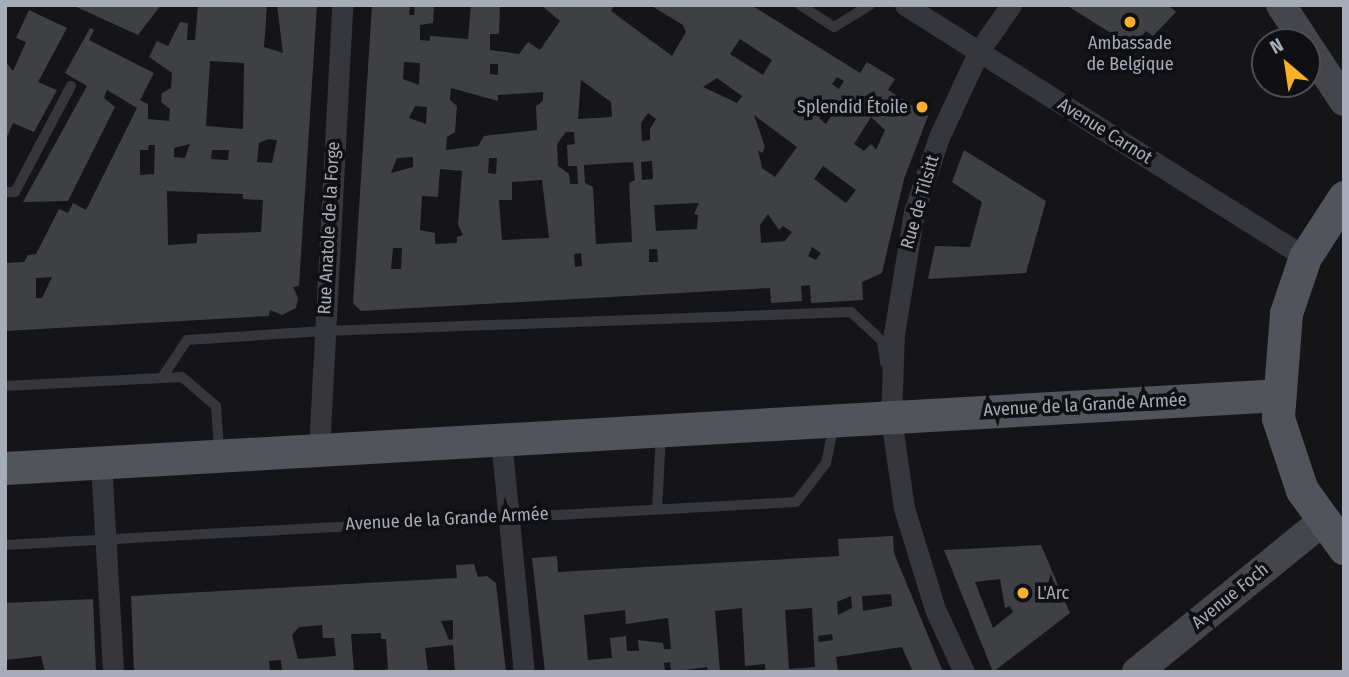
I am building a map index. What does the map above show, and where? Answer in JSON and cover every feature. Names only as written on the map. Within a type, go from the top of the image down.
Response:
[{"type":"main road","points":[[1281,5],[1296,28]]},
{"type":"main road","points":[[1321,66],[1344,101]]},
{"type":"main road","points":[[1344,197],[1305,257],[1286,313],[1278,418],[1301,490],[1344,548]]},
{"type":"main road","name":"Avenue de la Grande Armée","points":[[5,468],[1279,395]]},
{"type":"main road","name":"Avenue Foch","points":[[1137,672],[1322,521]]},
{"type":"street","name":"Rue Anatole de la Forge","points":[[319,450],[342,5]]},
{"type":"street","name":"Avenue Carnot","points":[[905,5],[1305,257]]},
{"type":"street","name":"Rue de Tilsitt","points":[[964,672],[921,565],[904,508],[891,418],[901,274],[914,212],[939,137],[979,51],[1011,5]]},
{"type":"street","points":[[501,439],[524,672]]},
{"type":"street","points":[[101,462],[113,672]]},
{"type":"lane","points":[[800,5],[834,27],[870,5]]},
{"type":"lane","points":[[5,192],[15,192],[71,86]]},
{"type":"lane","points":[[163,376],[187,340],[324,331],[851,312],[882,341],[891,418]]},
{"type":"lane","points":[[5,386],[182,377],[216,406],[219,457]]},
{"type":"lane","name":"Avenue de la Grande Armée","points":[[5,545],[796,502],[827,463],[835,421]]},
{"type":"lane","points":[[657,509],[662,431]]},
{"type":"building","points":[[72,5],[161,5],[138,35]]},
{"type":"building","points":[[198,5],[267,5],[264,47],[283,53],[277,5],[317,5],[299,286],[293,287],[298,298],[296,308],[282,315],[270,310],[269,316],[5,331],[5,263],[24,262],[28,255],[36,254],[59,209],[68,213],[73,203],[86,210],[137,108],[107,90],[104,98],[115,107],[68,201],[23,202],[87,86],[65,73],[90,28],[94,30],[89,40],[154,73],[140,100],[148,104],[148,119],[169,121],[170,109],[161,102],[162,93],[171,88],[172,73],[149,57],[157,41],[168,46],[180,22],[188,23],[187,40],[195,40]],"holes":[[[210,61],[244,63],[243,129],[206,126]],[[268,139],[277,140],[272,163],[257,162],[259,143]],[[190,144],[185,158],[174,157],[174,148]],[[149,145],[155,145],[154,174],[140,175],[140,150],[148,150]],[[212,150],[229,150],[228,160],[211,159]],[[167,191],[243,194],[243,199],[263,200],[261,232],[197,234],[197,243],[168,245]],[[52,277],[42,298],[36,298],[36,278]]]},
{"type":"building","points":[[372,5],[410,5],[409,15],[414,15],[415,5],[434,5],[433,23],[420,25],[420,40],[430,41],[430,36],[468,39],[471,5],[500,5],[499,34],[490,34],[490,50],[519,54],[528,42],[540,50],[560,21],[541,5],[614,5],[611,11],[672,56],[686,32],[683,25],[650,5],[751,5],[860,73],[867,62],[895,79],[888,90],[918,109],[921,105],[928,116],[904,179],[882,273],[862,282],[863,300],[811,303],[810,285],[801,286],[802,301],[771,303],[770,288],[361,311],[353,303]],"holes":[[[740,39],[772,60],[763,75],[730,54]],[[404,62],[420,63],[419,85],[403,79]],[[490,64],[498,64],[498,75],[490,74]],[[837,77],[844,81],[839,89],[832,84]],[[717,78],[742,96],[737,103],[703,87]],[[581,80],[611,102],[612,117],[578,119]],[[451,88],[498,101],[498,95],[543,92],[543,101],[536,106],[537,130],[484,136],[478,146],[446,150],[447,137],[455,132],[457,106],[450,100]],[[832,99],[838,106],[826,124],[819,118]],[[415,106],[427,107],[426,124],[409,118]],[[648,113],[656,119],[650,129],[650,140],[642,141],[641,123]],[[754,115],[797,147],[775,177],[762,168],[758,150],[762,153],[765,147]],[[871,117],[885,130],[876,150],[871,144],[864,151],[854,144]],[[566,132],[574,132],[575,144],[567,145],[568,166],[577,166],[578,184],[570,184],[569,174],[558,166],[557,144]],[[413,157],[413,167],[391,173],[397,158]],[[489,158],[497,158],[496,174],[488,173]],[[652,161],[653,179],[642,180],[641,162]],[[633,162],[635,180],[629,183],[632,242],[596,244],[593,187],[585,183],[584,165]],[[823,166],[856,190],[846,203],[814,179]],[[440,169],[462,171],[458,225],[463,235],[457,237],[457,243],[435,244],[435,233],[420,230],[422,196],[438,197]],[[542,180],[549,238],[502,240],[499,200],[512,200],[512,182]],[[699,203],[694,214],[698,215],[697,229],[656,231],[654,205]],[[768,214],[779,230],[783,226],[792,232],[785,241],[761,243],[760,225]],[[812,247],[821,253],[816,260],[808,256]],[[393,248],[402,248],[401,269],[391,269]],[[649,249],[657,249],[658,262],[649,262]],[[581,253],[582,266],[575,267],[574,254]]]},
{"type":"building","name":"Ambassade de Belgique","points":[[1066,5],[1168,5],[1176,12],[1153,36],[1146,31],[1133,47]]},
{"type":"building","points":[[29,10],[67,28],[38,82],[57,90],[34,132],[13,123],[5,141],[5,61],[13,71],[26,42],[16,38]]},
{"type":"building","points":[[964,150],[1046,201],[1026,273],[928,279],[935,246],[970,247],[982,202],[952,182]]},
{"type":"building","points":[[893,536],[894,553],[943,672],[913,672],[902,647],[836,657],[838,672],[765,672],[765,664],[745,666],[742,608],[715,611],[720,672],[708,672],[707,667],[671,672],[670,662],[664,663],[665,672],[545,672],[532,558],[557,556],[558,572],[839,556],[838,539]],"holes":[[[891,594],[892,606],[863,611],[862,596]],[[851,596],[852,608],[838,615],[837,602]],[[812,608],[815,667],[789,669],[785,610]],[[625,610],[626,624],[668,618],[671,649],[664,649],[663,643],[638,640],[639,651],[627,651],[626,636],[610,638],[612,658],[588,660],[584,615]],[[832,634],[833,640],[819,642],[818,636]]]},
{"type":"building","points":[[1041,545],[1070,613],[993,672],[944,550]],"holes":[[[1000,579],[1005,608],[1010,606],[1013,612],[993,628],[975,582]]]},
{"type":"building","points":[[474,564],[478,577],[487,576],[496,583],[506,672],[455,672],[453,645],[425,648],[428,672],[377,672],[388,669],[386,639],[381,639],[381,633],[351,634],[354,672],[282,672],[281,660],[269,661],[270,672],[134,672],[131,596],[457,578],[456,565]],"holes":[[[453,620],[453,639],[449,640],[441,621]],[[322,625],[323,638],[334,638],[336,656],[298,659],[292,635],[299,627]]]},
{"type":"building","points":[[93,599],[96,672],[45,672],[41,656],[5,660],[5,603]]},
{"type":"place","name":"Ambassade de Belgique","points":[[1130,22]]},
{"type":"place","name":"Splendid Étoile","points":[[922,107]]},
{"type":"place","name":"L'Arc","points":[[1023,593]]}]
